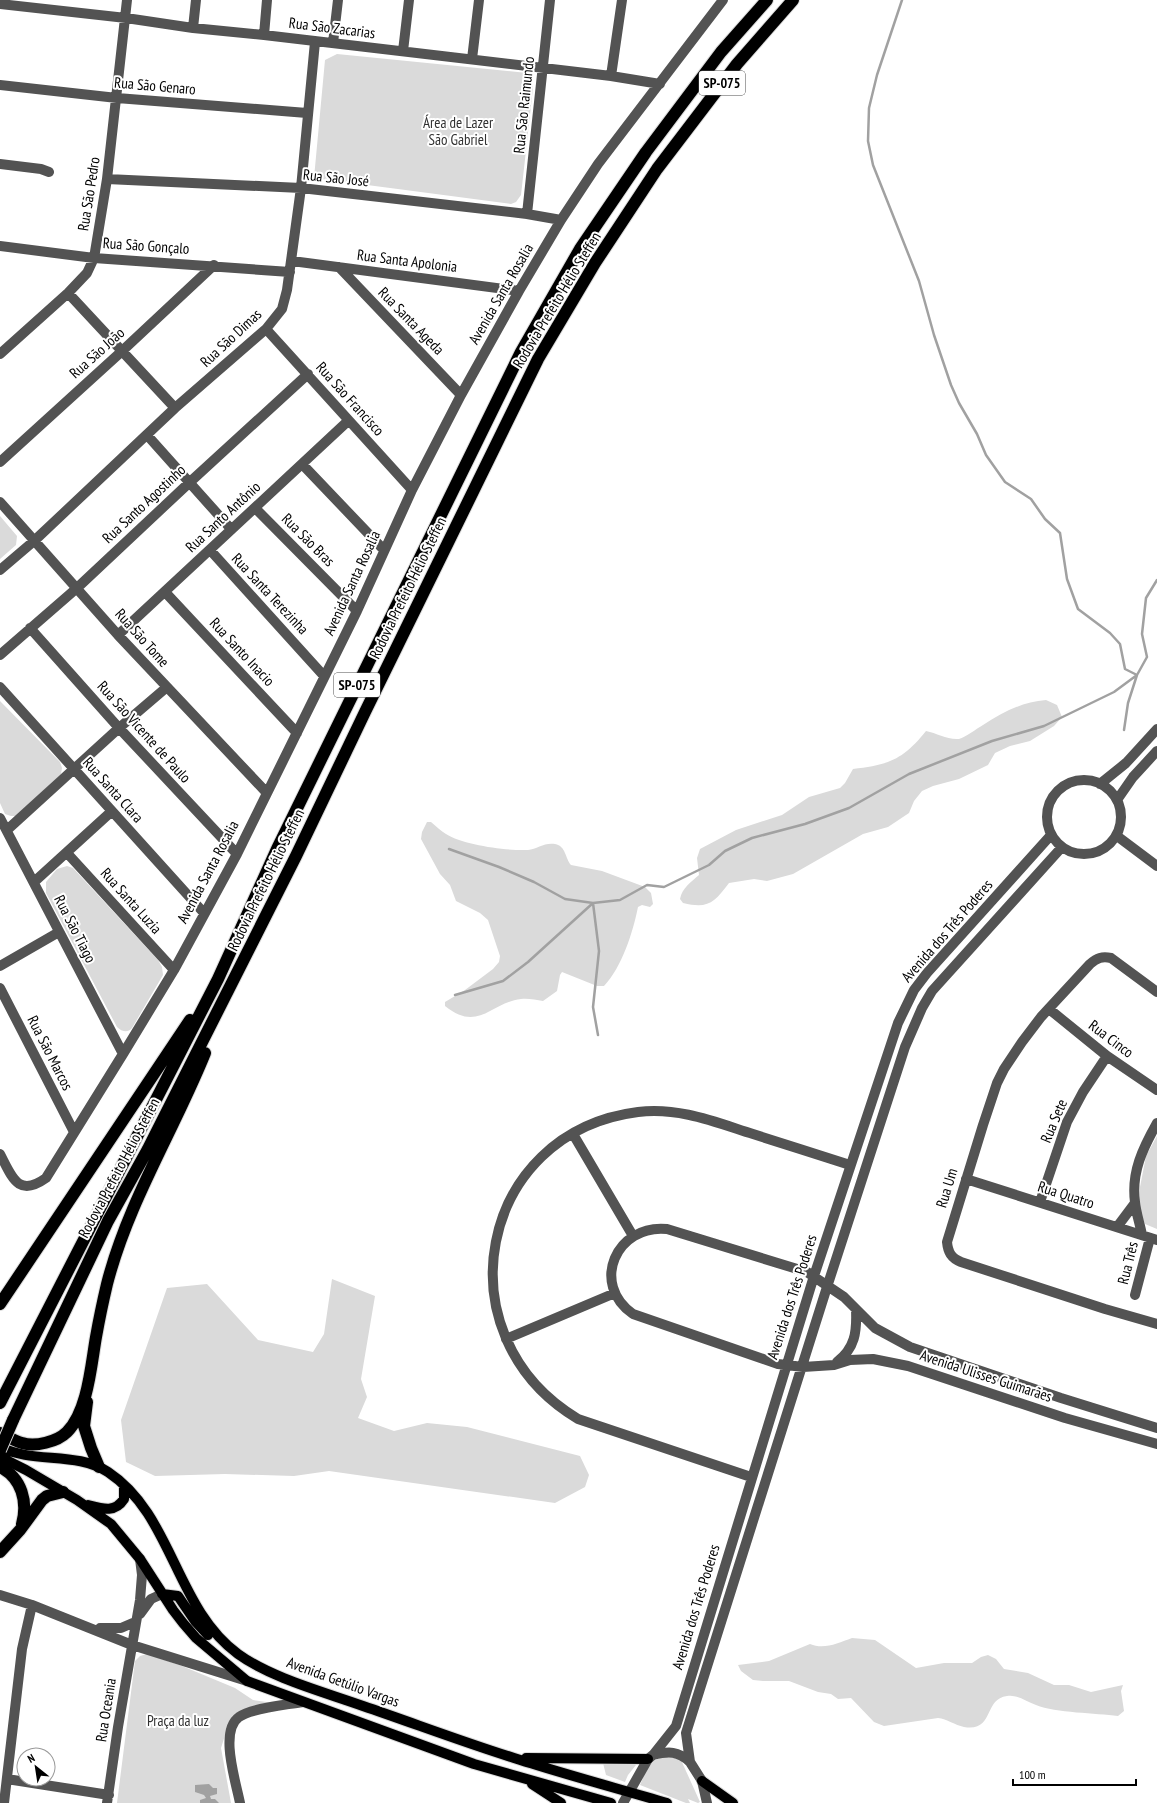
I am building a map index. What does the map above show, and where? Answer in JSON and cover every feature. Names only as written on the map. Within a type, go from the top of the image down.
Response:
[{"type":"highway","name":"Rodovia Prefeito Hélio Steffen","points":[[0,1403],[218,979],[291,821],[521,352],[580,249],[646,152],[721,52],[768,0]]},
{"type":"highway","name":"Rodovia Prefeito Hélio Steffen","points":[[0,1448],[108,1221],[152,1142],[232,986],[538,359],[595,263],[657,169],[737,64],[793,0]]},
{"type":"highway","points":[[0,1304],[218,979]]},
{"type":"highway","points":[[0,1433],[23,1444],[46,1443],[62,1436],[73,1425],[88,1385],[107,1283],[136,1202],[198,1070],[232,986]]},
{"type":"highway","points":[[92,1361],[84,1426],[99,1467]]},
{"type":"highway","points":[[0,1467],[15,1479],[22,1493],[25,1506],[20,1530]]},
{"type":"highway","points":[[0,1552],[20,1530],[42,1500],[47,1496],[63,1492]]},
{"type":"main road","points":[[0,1448],[38,1458],[77,1461],[99,1467]]},
{"type":"main road","points":[[0,1457],[63,1492],[111,1524],[140,1559],[173,1610],[196,1638],[247,1682],[474,1764],[611,1803]]},
{"type":"main road","name":"Avenida Getúlio Vargas","points":[[99,1467],[124,1485],[141,1503],[156,1528],[194,1605],[205,1622],[237,1654],[263,1668],[296,1682],[514,1758],[667,1803]]},
{"type":"main road","points":[[82,1504],[109,1509],[116,1508],[124,1499],[124,1485]]},
{"type":"main road","points":[[162,1594],[178,1596],[195,1621],[220,1648],[237,1654]]},
{"type":"main road","points":[[514,1758],[650,1757]]},
{"type":"main road","points":[[522,1778],[561,1803]]},
{"type":"main road","points":[[702,1781],[733,1803]]},
{"type":"street","name":"Rua São Pedro","points":[[0,354],[87,274],[94,258],[107,179],[127,0]]},
{"type":"street","points":[[193,28],[196,0]]},
{"type":"street","points":[[264,35],[267,0]]},
{"type":"street","points":[[333,43],[338,0]]},
{"type":"street","points":[[403,51],[409,0]]},
{"type":"street","points":[[472,59],[479,0]]},
{"type":"street","name":"Rua São Raimundo","points":[[527,214],[550,0]]},
{"type":"street","name":"Avenida Santa Rosalia","points":[[0,1154],[11,1175],[18,1183],[28,1187],[38,1184],[46,1178],[174,970],[204,912],[237,854],[266,792],[297,733],[356,611],[412,490],[461,395],[519,291],[561,220],[598,164],[723,0]]},
{"type":"street","points":[[611,76],[623,2]]},
{"type":"street","name":"Rua São Zacarias","points":[[0,4],[126,18],[193,28],[472,59],[611,76],[660,84]]},
{"type":"street","name":"Rua São Dimas","points":[[0,570],[34,541],[175,408],[266,329],[282,309],[286,299],[292,261],[301,188],[315,42]]},
{"type":"street","name":"Rua São Genaro","points":[[0,85],[117,98],[307,113]]},
{"type":"street","points":[[0,164],[41,169],[49,172]]},
{"type":"street","name":"Rua São José","points":[[107,179],[301,188],[527,214],[561,220]]},
{"type":"street","name":"Rua São Gonçalo","points":[[0,246],[94,258],[290,272]]},
{"type":"street","name":"Rua Santa Apolonia","points":[[292,261],[519,291]]},
{"type":"street","name":"Rua São João","points":[[0,462],[214,266]]},
{"type":"street","name":"Rua Santa Ageda","points":[[339,268],[461,395]]},
{"type":"street","points":[[68,293],[121,352],[175,408]]},
{"type":"street","name":"Rua São Francisco","points":[[266,329],[412,490]]},
{"type":"street","name":"Rua Santo Agostinho","points":[[0,655],[77,588],[308,374]]},
{"type":"street","name":"Rua Santo Antônio","points":[[118,635],[348,421]]},
{"type":"street","points":[[147,435],[231,529]]},
{"type":"street","points":[[302,464],[384,550]]},
{"type":"street","name":"Rua São Tome","points":[[0,502],[118,635],[266,792]]},
{"type":"street","name":"Rua São Bras","points":[[255,508],[356,611]]},
{"type":"street","name":"Rua Santa Terezinha","points":[[210,550],[324,676]]},
{"type":"street","name":"Rua Santo Inacio","points":[[165,592],[297,733]]},
{"type":"street","name":"Rua São Vicente de Paulo","points":[[30,628],[119,728],[237,854]]},
{"type":"street","name":"Rua Santa Clara","points":[[0,687],[204,912]]},
{"type":"street","points":[[7,830],[74,768],[167,687]]},
{"type":"street","points":[[1100,784],[1126,763],[1157,729]]},
{"type":"street","points":[[1118,800],[1133,777],[1157,751]]},
{"type":"street","points":[[1089,780],[1100,784],[1110,791],[1118,800],[1121,812],[1121,824],[1117,836],[1109,845],[1098,852],[1086,854],[1074,853],[1062,847],[1051,835],[1047,812],[1051,801],[1058,792],[1067,785],[1078,781],[1089,780]]},
{"type":"street","points":[[34,882],[112,811]]},
{"type":"street","name":"Rua São Tiago","points":[[0,818],[123,1054]]},
{"type":"street","name":"Avenida dos Três Poderes","points":[[623,1803],[650,1757],[676,1726],[751,1477],[814,1276],[898,1023],[914,990],[1051,835]]},
{"type":"street","points":[[1117,836],[1157,866]]},
{"type":"street","name":"Avenida dos Três Poderes","points":[[707,1803],[702,1781],[690,1762],[686,1733],[803,1367],[827,1287],[905,1047],[922,1008],[944,978],[1062,847]]},
{"type":"street","name":"Rua Santa Luzia","points":[[67,853],[174,970]]},
{"type":"street","points":[[0,966],[59,932]]},
{"type":"street","name":"Rua Um","points":[[1157,992],[1121,964],[1105,956],[1098,958],[1090,964],[1048,1009],[1022,1042],[998,1083],[947,1242],[949,1253],[956,1260],[1105,1309],[1157,1324]]},
{"type":"street","name":"Rua São Marcos","points":[[0,988],[74,1132]]},
{"type":"street","name":"Rua Cinco","points":[[1048,1009],[1107,1056],[1157,1090]]},
{"type":"street","name":"Rua Sete","points":[[1040,1202],[1067,1122],[1083,1092],[1107,1056]]},
{"type":"street","points":[[751,1477],[578,1418],[554,1402],[532,1382],[515,1358],[506,1339],[495,1304],[492,1274],[495,1245],[503,1217],[515,1192],[531,1169],[551,1150],[574,1134],[599,1122],[625,1114],[653,1111],[695,1115],[850,1165]]},
{"type":"street","points":[[1150,1238],[1135,1203],[1134,1180],[1142,1151],[1157,1123]]},
{"type":"street","points":[[574,1134],[633,1236]]},
{"type":"street","name":"Rua Quatro","points":[[966,1179],[1150,1238]]},
{"type":"street","points":[[1117,1227],[1135,1203]]},
{"type":"street","points":[[506,1339],[615,1293],[611,1279],[612,1264],[618,1251],[633,1236],[653,1228],[667,1229],[814,1276]]},
{"type":"street","name":"Rua Três","points":[[1135,1295],[1150,1238]]},
{"type":"street","name":"Avenida Ulisses Guimarães","points":[[814,1276],[827,1287],[844,1297],[875,1328],[910,1347],[1061,1398],[1157,1428]]},
{"type":"street","name":"Avenida Ulisses Guimarães","points":[[615,1293],[627,1310],[639,1318],[778,1364],[803,1367],[834,1365],[850,1360],[873,1359],[908,1366],[1065,1418],[1157,1444]]},
{"type":"street","points":[[834,1365],[845,1356],[854,1342],[856,1330],[856,1310]]},
{"type":"street","name":"Rua Oceania","points":[[108,1799],[142,1575],[140,1559]]},
{"type":"street","name":"Rua Oceania","points":[[135,1622],[144,1606],[151,1599],[162,1594]]},
{"type":"street","points":[[0,1595],[32,1605],[132,1645],[247,1682]]},
{"type":"street","points":[[4,1803],[22,1649],[32,1605]]},
{"type":"street","points":[[92,1628],[121,1628],[135,1622]]},
{"type":"street","points":[[240,1803],[228,1744],[232,1725],[238,1717],[246,1713],[302,1702]]},
{"type":"street","points":[[650,1757],[665,1752],[675,1752],[682,1754],[690,1762]]},
{"type":"street","points":[[7,1779],[108,1799]]},
{"type":"green space","name":"Área de Lazer São Gabriel","points":[[337,54],[527,73],[532,78],[533,88],[521,195],[516,202],[511,204],[314,178],[325,60]]},
{"type":"green space","points":[[0,516],[17,536],[16,545],[0,559]]},
{"type":"green space","points":[[1046,700],[1057,705],[1062,717],[1054,726],[1030,741],[1010,746],[995,753],[988,765],[959,779],[933,786],[922,791],[914,801],[909,813],[888,827],[863,834],[793,874],[767,881],[754,879],[729,883],[714,900],[705,905],[683,903],[680,899],[685,888],[699,875],[697,858],[700,849],[736,830],[782,815],[809,797],[840,788],[845,783],[853,769],[885,763],[902,755],[918,741],[926,731],[959,739],[1013,708]]},
{"type":"green space","points":[[0,701],[60,762],[62,768],[61,774],[16,816],[5,814],[0,803]]},
{"type":"green space","points":[[427,822],[431,822],[444,833],[454,838],[474,844],[528,850],[548,844],[559,845],[571,865],[602,871],[645,887],[651,893],[653,904],[650,907],[642,905],[638,907],[626,949],[616,969],[604,986],[597,986],[562,972],[557,991],[543,1001],[524,999],[511,1001],[484,1014],[467,1017],[457,1014],[445,1006],[445,1002],[465,990],[493,969],[499,962],[500,956],[488,920],[480,913],[456,901],[450,885],[440,874],[421,839],[422,832]]},
{"type":"green space","points":[[67,866],[73,868],[158,960],[162,967],[163,975],[129,1031],[123,1031],[117,1027],[46,893],[46,882],[57,869]]},
{"type":"green space","points":[[1157,1136],[1157,1229],[1145,1224],[1139,1209],[1140,1187],[1146,1156]]},
{"type":"green space","points":[[332,1279],[375,1296],[361,1379],[367,1397],[358,1418],[394,1431],[427,1423],[467,1427],[580,1456],[589,1475],[585,1487],[555,1503],[329,1471],[294,1476],[225,1474],[155,1476],[126,1462],[121,1420],[167,1288],[207,1284],[258,1340],[313,1352],[324,1334]]},
{"type":"green space","points":[[852,1638],[875,1640],[916,1668],[944,1663],[972,1663],[981,1657],[988,1655],[996,1659],[1004,1669],[1028,1673],[1054,1685],[1069,1685],[1091,1692],[1123,1685],[1121,1691],[1124,1711],[1118,1716],[1054,1710],[1044,1708],[1018,1697],[1007,1696],[1000,1698],[991,1708],[985,1720],[980,1725],[974,1727],[964,1727],[938,1718],[884,1726],[874,1722],[851,1698],[838,1699],[831,1694],[818,1692],[789,1681],[753,1680],[741,1671],[738,1665],[769,1661],[810,1644],[815,1646],[826,1646]]},
{"type":"green space","name":"Praça da luz","points":[[147,1654],[182,1666],[235,1688],[253,1700],[274,1703],[227,1729],[221,1748],[231,1803],[117,1803],[135,1661],[140,1656]]},
{"type":"green space","points":[[669,1756],[681,1760],[700,1802],[698,1803],[688,1799],[690,1803],[686,1803],[640,1785],[647,1769],[653,1762],[662,1757]]},
{"type":"green space","points":[[633,1762],[636,1765],[628,1775],[625,1782],[606,1775],[603,1763]]},
{"type":"shaded area","points":[[209,1784],[213,1788],[217,1788],[217,1794],[210,1796],[211,1799],[215,1799],[219,1803],[200,1803],[200,1800],[206,1798],[204,1795],[195,1792],[195,1785]]},
{"type":"waterway","points":[[902,0],[877,75],[869,108],[868,141],[873,165],[919,281],[934,335],[951,385],[959,403],[977,434],[986,455],[1005,482],[1031,499],[1045,519],[1060,533],[1067,579],[1078,609],[1110,633],[1120,644],[1125,669],[1137,675],[1147,657],[1142,634],[1146,598],[1157,580]]},
{"type":"waterway","points":[[449,849],[499,867],[534,882],[565,899],[593,903],[620,900],[647,885],[664,887],[709,865],[725,851],[752,838],[805,824],[849,808],[909,774],[992,741],[1044,726],[1114,692],[1137,675],[1128,703],[1124,730]]},
{"type":"waterway","points":[[593,903],[599,951],[593,1007],[598,1035]]},
{"type":"waterway","points":[[455,995],[503,981],[528,962],[593,903]]}]
